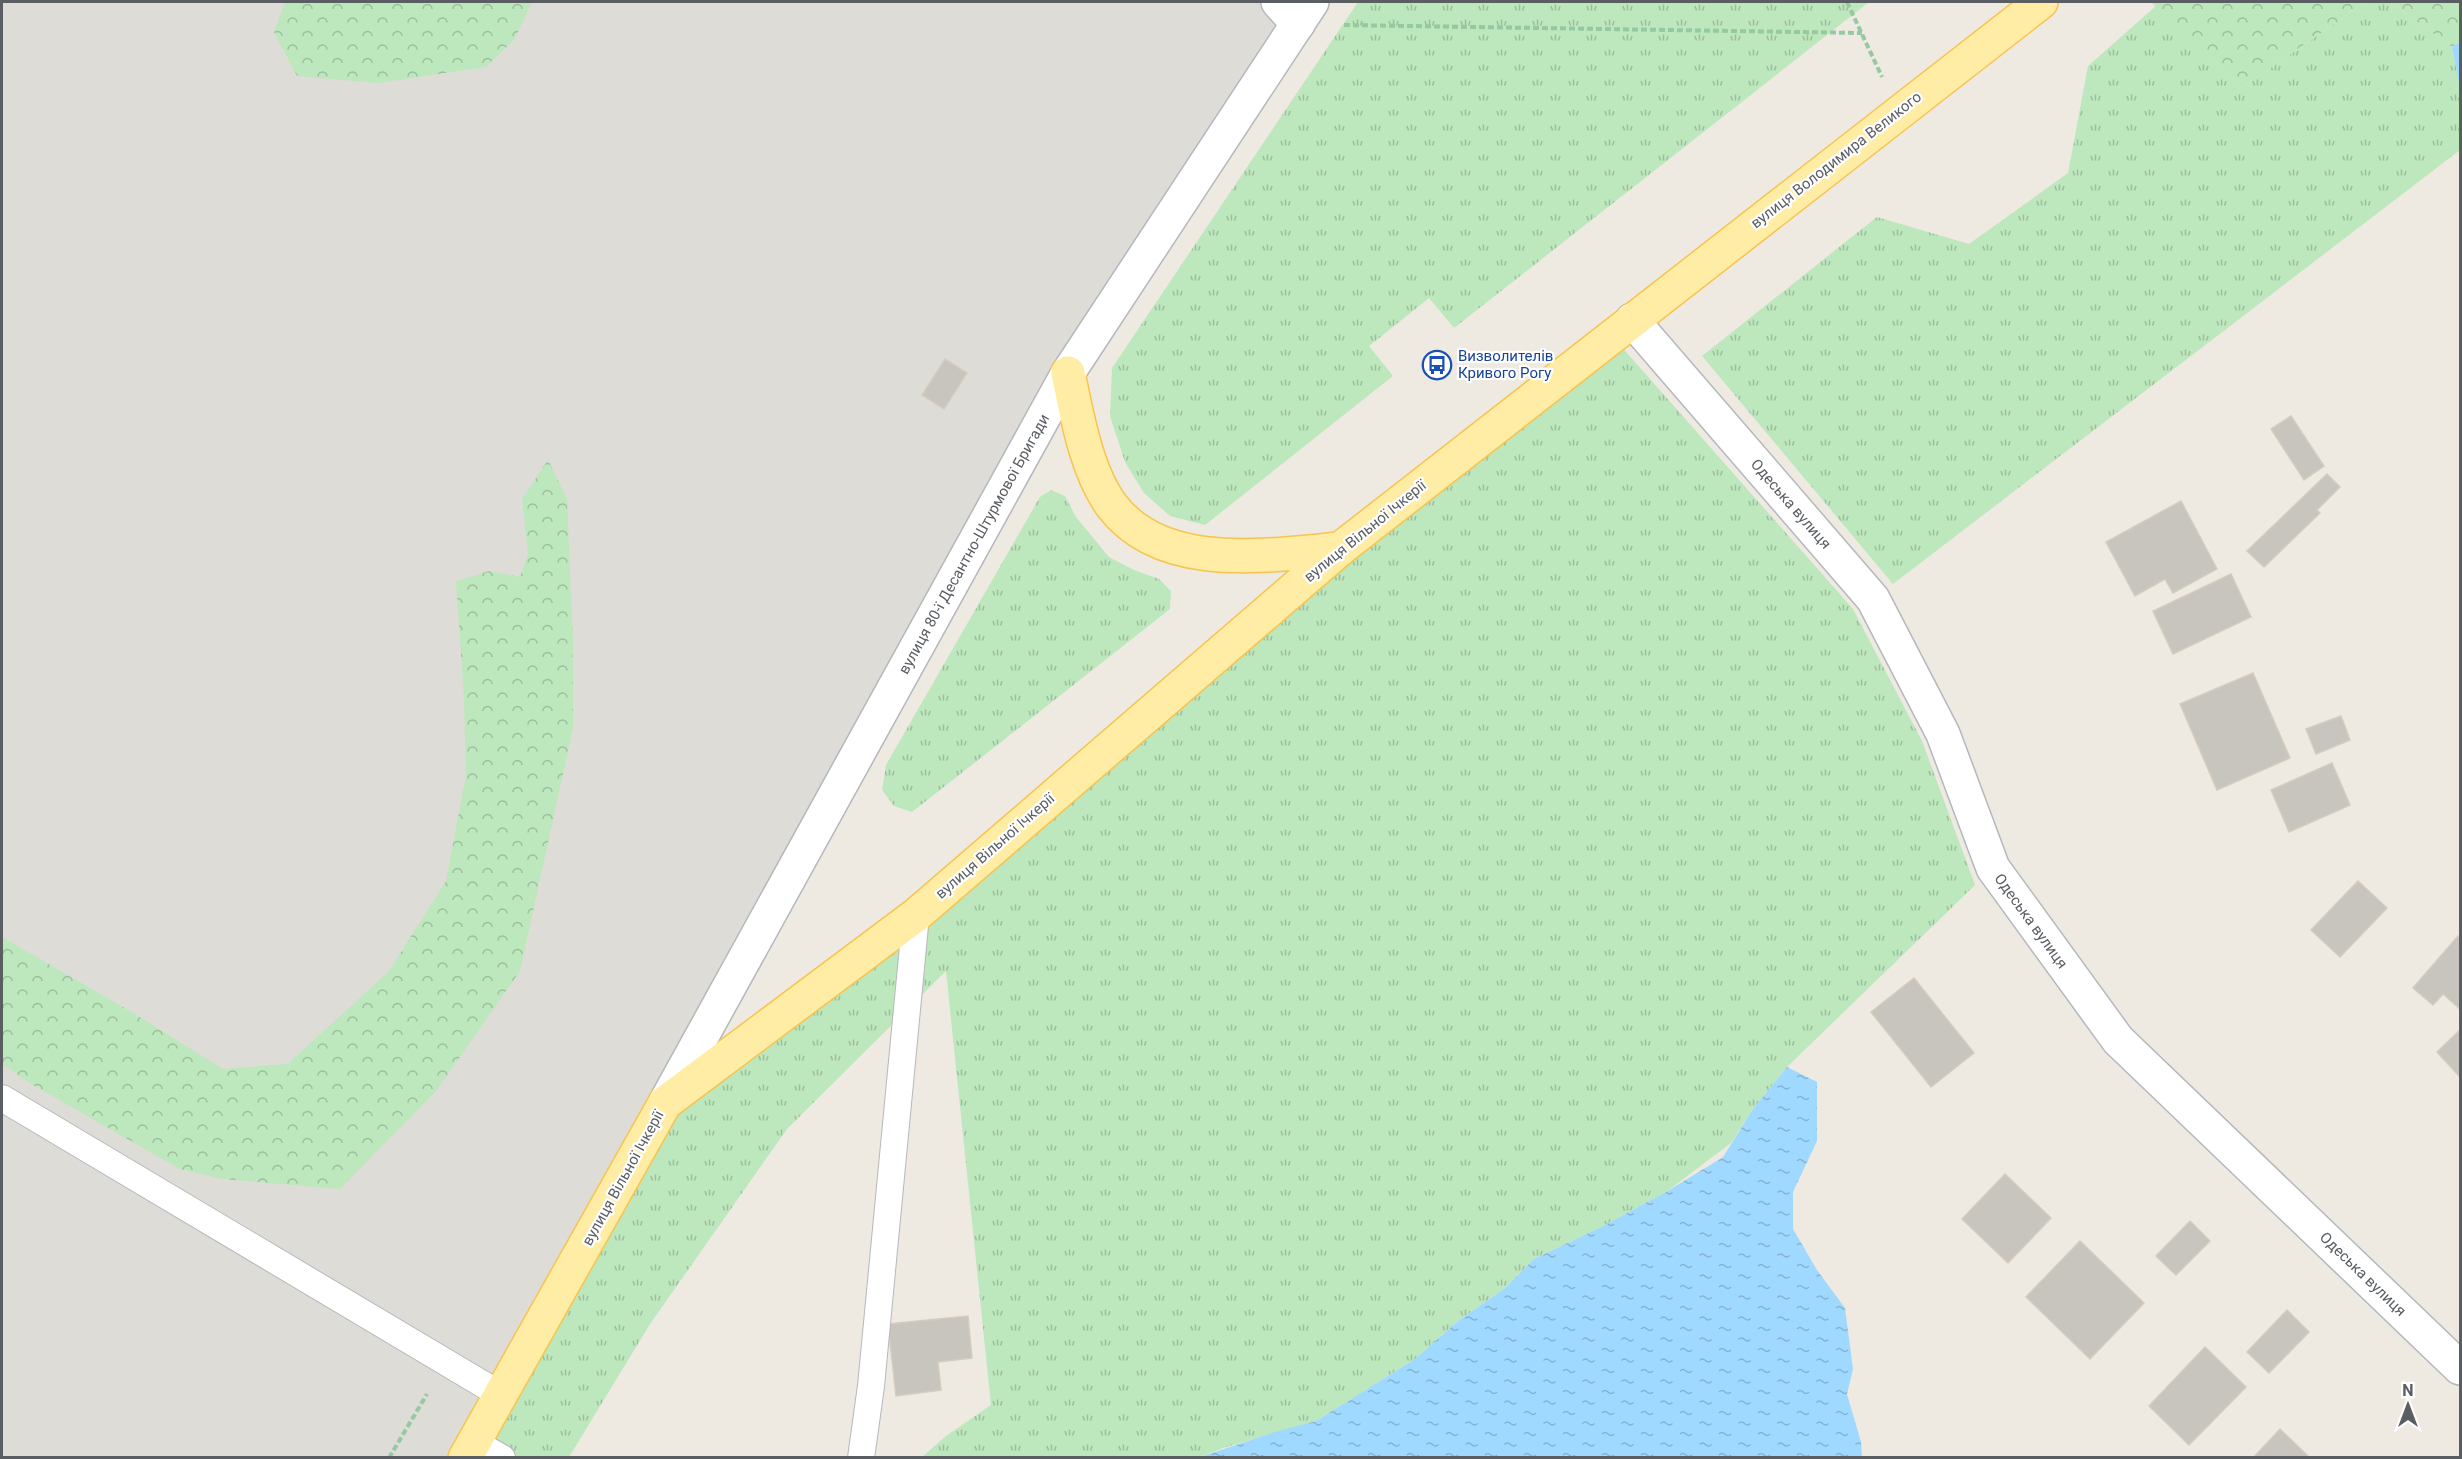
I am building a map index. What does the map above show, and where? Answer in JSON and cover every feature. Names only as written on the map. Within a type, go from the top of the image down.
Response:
[{"type":"main road","name":"вулиця Володимира Великого","points":[[1632,320],[2040,2]]},
{"type":"main road","name":"вулиця Вільної Ічкерії","points":[[469,1450],[665,1104],[916,915],[1340,549],[1632,320]]},
{"type":"main road","points":[[1068,372],[1083,441],[1101,487],[1112,506],[1148,537],[1168,545],[1223,557],[1340,549]]},
{"type":"street","name":"вулиця 80-ї Десантно-Штурмової Бригади","points":[[665,1104],[1068,372],[1296,9]]},
{"type":"street","name":"Одеська вулиця","points":[[1632,320],[1873,599],[1943,734],[1992,868],[2118,1040],[2460,1368]]},
{"type":"lane","points":[[861,1458],[871,1386],[916,915]]},
{"type":"lane","points":[[2,1098],[501,1395]]},
{"type":"lane","points":[[469,1450],[502,1458]]},
{"type":"path","points":[[1847,2],[1898,111]]},
{"type":"path","points":[[1296,9],[1862,33]]},
{"type":"path","points":[[389,1458],[446,1363]]},
{"type":"shaded area","points":[[2,2],[1278,2],[1298,24],[1068,373],[465,1457],[2,1458]]},
{"type":"green space","points":[[285,2],[532,2],[514,40],[486,67],[378,83],[297,76],[274,32]]},
{"type":"green space","points":[[1358,2],[1869,2],[1454,328],[1429,298],[1369,346],[1393,376],[1205,525],[1170,516],[1144,493],[1125,462],[1110,416],[1112,368]]},
{"type":"green space","points":[[2151,2],[2366,2],[2241,88]]},
{"type":"green space","points":[[2366,2],[2389,2],[2452,47],[2460,88],[2460,150],[1893,584],[1702,356],[1877,217],[1969,244],[2068,173],[2088,66],[2156,6],[2241,88]]},
{"type":"green space","points":[[2389,2],[2460,2],[2460,42],[2452,47]]},
{"type":"green space","points":[[1612,336],[1853,609],[1922,741],[1975,885],[1787,1067],[1753,1109],[1731,1143],[1666,1192],[1534,1259],[1504,1289],[1458,1321],[1415,1359],[1316,1421],[1200,1457],[922,1457],[946,1436],[991,1405],[946,971],[787,1129],[650,1324],[569,1457],[465,1458],[665,1103]]},
{"type":"green space","points":[[548,460],[567,499],[573,640],[573,728],[520,971],[436,1091],[340,1189],[223,1179],[180,1169],[33,1085],[2,1064],[2,937],[135,1014],[223,1069],[288,1064],[389,971],[446,881],[466,775],[464,697],[456,581],[489,571],[520,577],[528,554],[522,499]]},
{"type":"green space","points":[[1051,490],[1065,496],[1076,517],[1109,557],[1134,570],[1159,579],[1171,591],[1170,609],[912,812],[894,806],[882,790],[886,765],[1040,497]]},
{"type":"water","points":[[2460,42],[2460,88],[2452,47]]},
{"type":"water","points":[[1787,1067],[1817,1082],[1817,1141],[1793,1192],[1793,1229],[1817,1270],[1845,1308],[1853,1369],[1847,1394],[1861,1442],[1862,1457],[1200,1457],[1316,1421],[1415,1359],[1458,1321],[1504,1289],[1534,1259],[1666,1192],[1723,1157],[1753,1109]]},
{"type":"building","points":[[945,359],[967,373],[944,409],[922,395]]},
{"type":"building","points":[[2291,416],[2324,466],[2304,480],[2271,429]]},
{"type":"building","points":[[2327,474],[2340,487],[2317,510],[2320,513],[2264,567],[2247,551]]},
{"type":"building","points":[[2181,501],[2217,569],[2173,593],[2165,579],[2135,596],[2106,542]]},
{"type":"building","points":[[2231,574],[2251,617],[2173,654],[2153,611]]},
{"type":"building","points":[[2253,673],[2290,758],[2217,790],[2180,704]]},
{"type":"building","points":[[2341,716],[2350,740],[2316,754],[2306,729]]},
{"type":"building","points":[[2332,763],[2350,805],[2289,832],[2271,790]]},
{"type":"building","points":[[2358,881],[2387,908],[2340,957],[2311,930]]},
{"type":"building","points":[[2458,936],[2460,938],[2460,1009],[2443,994],[2433,1005],[2413,988]]},
{"type":"building","points":[[1914,978],[1974,1053],[1931,1087],[1871,1012]]},
{"type":"building","points":[[2460,1030],[2460,1077],[2437,1052]]},
{"type":"building","points":[[2005,1174],[2051,1218],[2008,1263],[1962,1219]]},
{"type":"building","points":[[2190,1221],[2210,1241],[2176,1275],[2156,1256]]},
{"type":"building","points":[[2080,1241],[2144,1303],[2090,1359],[2026,1297]]},
{"type":"building","points":[[2287,1310],[2309,1332],[2269,1373],[2247,1352]]},
{"type":"building","points":[[968,1316],[972,1358],[938,1362],[941,1390],[896,1396],[888,1324]]},
{"type":"building","points":[[2205,1347],[2246,1387],[2189,1445],[2149,1406]]},
{"type":"building","points":[[2280,1429],[2310,1458],[2253,1458]]},
{"type":"place","name":"Визволителів Кривого Рогу","points":[[1437,365]]}]
